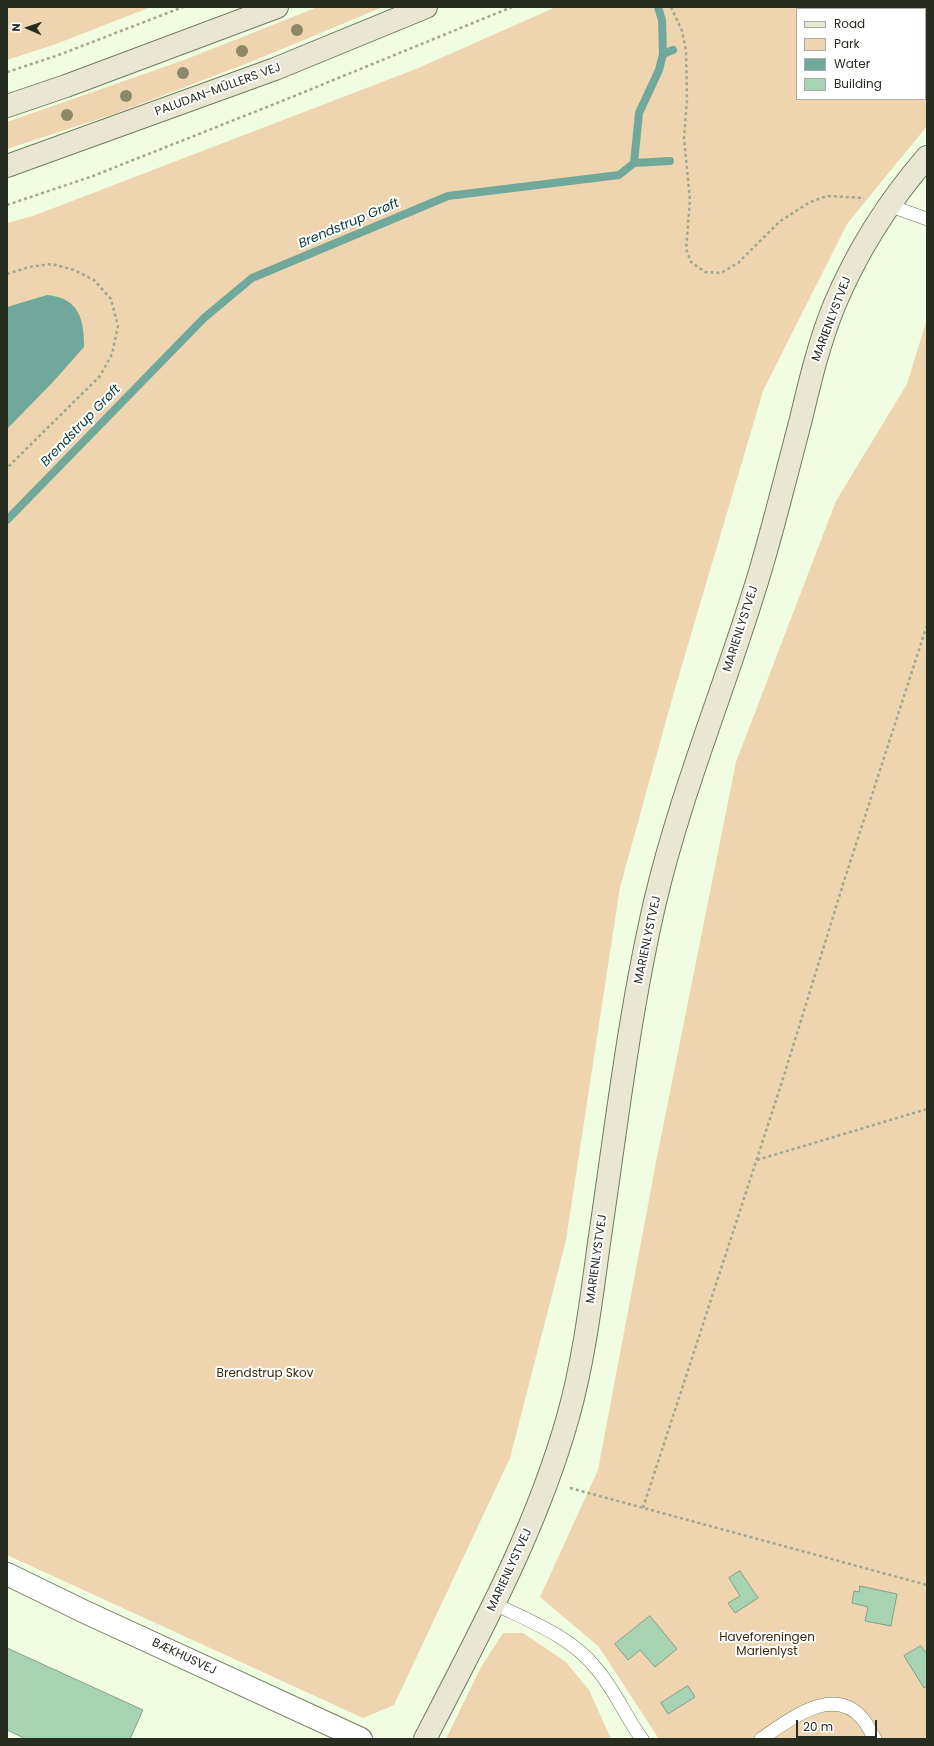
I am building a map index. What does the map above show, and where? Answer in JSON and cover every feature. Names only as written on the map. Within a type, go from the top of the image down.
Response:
[{"type":"street","points":[[7,106],[66,86],[277,7]]},
{"type":"street","name":"PALUDAN-MÜLLERS VEJ","points":[[7,166],[275,69],[426,7]]},
{"type":"street","name":"MARIENLYSTVEJ","points":[[425,1739],[495,1604],[523,1543],[548,1482],[569,1413],[584,1346],[631,1030],[658,893],[681,807],[750,605],[776,516],[818,350],[834,307],[850,271],[888,206],[927,157]]},
{"type":"street","name":"BÆKHUSVEJ","points":[[7,1574],[85,1612],[361,1739]]},
{"type":"lane","points":[[888,206],[927,219]]},
{"type":"lane","points":[[495,1604],[564,1639],[581,1651],[596,1668],[640,1738]]},
{"type":"lane","points":[[761,1739],[800,1713],[816,1706],[833,1705],[849,1708],[862,1718],[875,1739]]},
{"type":"path","points":[[7,72],[56,56],[182,7]]},
{"type":"path","points":[[7,205],[92,176],[287,99],[512,7]]},
{"type":"path","points":[[671,7],[682,31],[686,51],[687,100],[684,138],[690,200],[686,249],[692,262],[705,272],[721,273],[738,262],[779,222],[810,202],[827,196],[860,196],[888,206]]},
{"type":"path","points":[[7,274],[29,267],[52,264],[74,270],[94,280],[111,299],[118,326],[112,354],[100,376],[7,468]]},
{"type":"path","points":[[643,1508],[927,625]]},
{"type":"path","points":[[756,1160],[927,1109]]},
{"type":"path","points":[[548,1482],[927,1585]]},
{"type":"green space","points":[[7,7],[151,7],[56,44],[7,60]]},
{"type":"green space","points":[[318,7],[383,7],[258,59],[117,113],[7,149],[7,122],[184,60]]},
{"type":"green space","name":"Brendstrup Skov","points":[[556,7],[927,7],[927,126],[847,224],[763,391],[674,692],[620,887],[566,1240],[510,1458],[394,1705],[363,1718],[7,1555],[7,223],[33,216],[416,69]]},
{"type":"green space","name":"Haveforeningen Marienlyst","points":[[927,319],[927,1739],[659,1739],[599,1647],[540,1597],[598,1470],[658,1152],[736,762],[836,501],[907,384]]},
{"type":"green space","points":[[503,1633],[523,1633],[566,1662],[589,1690],[611,1739],[446,1739],[481,1667]]},
{"type":"water","points":[[47,295],[66,300],[73,305],[78,312],[83,327],[84,347],[52,383],[7,429],[7,307]]},
{"type":"building","points":[[740,1571],[758,1598],[735,1613],[728,1603],[740,1596],[729,1578]]},
{"type":"building","points":[[860,1586],[897,1594],[891,1626],[865,1621],[868,1607],[852,1603],[854,1591],[859,1592]]},
{"type":"building","points":[[650,1616],[677,1649],[655,1667],[640,1650],[628,1660],[615,1644]]},
{"type":"building","points":[[921,1646],[927,1654],[927,1686],[924,1688],[904,1656]]},
{"type":"building","points":[[7,1648],[143,1710],[130,1739],[26,1739],[7,1730]]},
{"type":"building","points":[[688,1686],[695,1697],[668,1714],[661,1703]]},
{"type":"waterway","name":"Brendstrup Grøft","points":[[7,520],[204,318],[252,278],[448,196],[619,175],[634,163],[639,113],[659,70],[663,54],[662,20],[658,7]]},
{"type":"waterway","points":[[663,54],[673,50]]},
{"type":"waterway","points":[[634,163],[670,161]]}]
